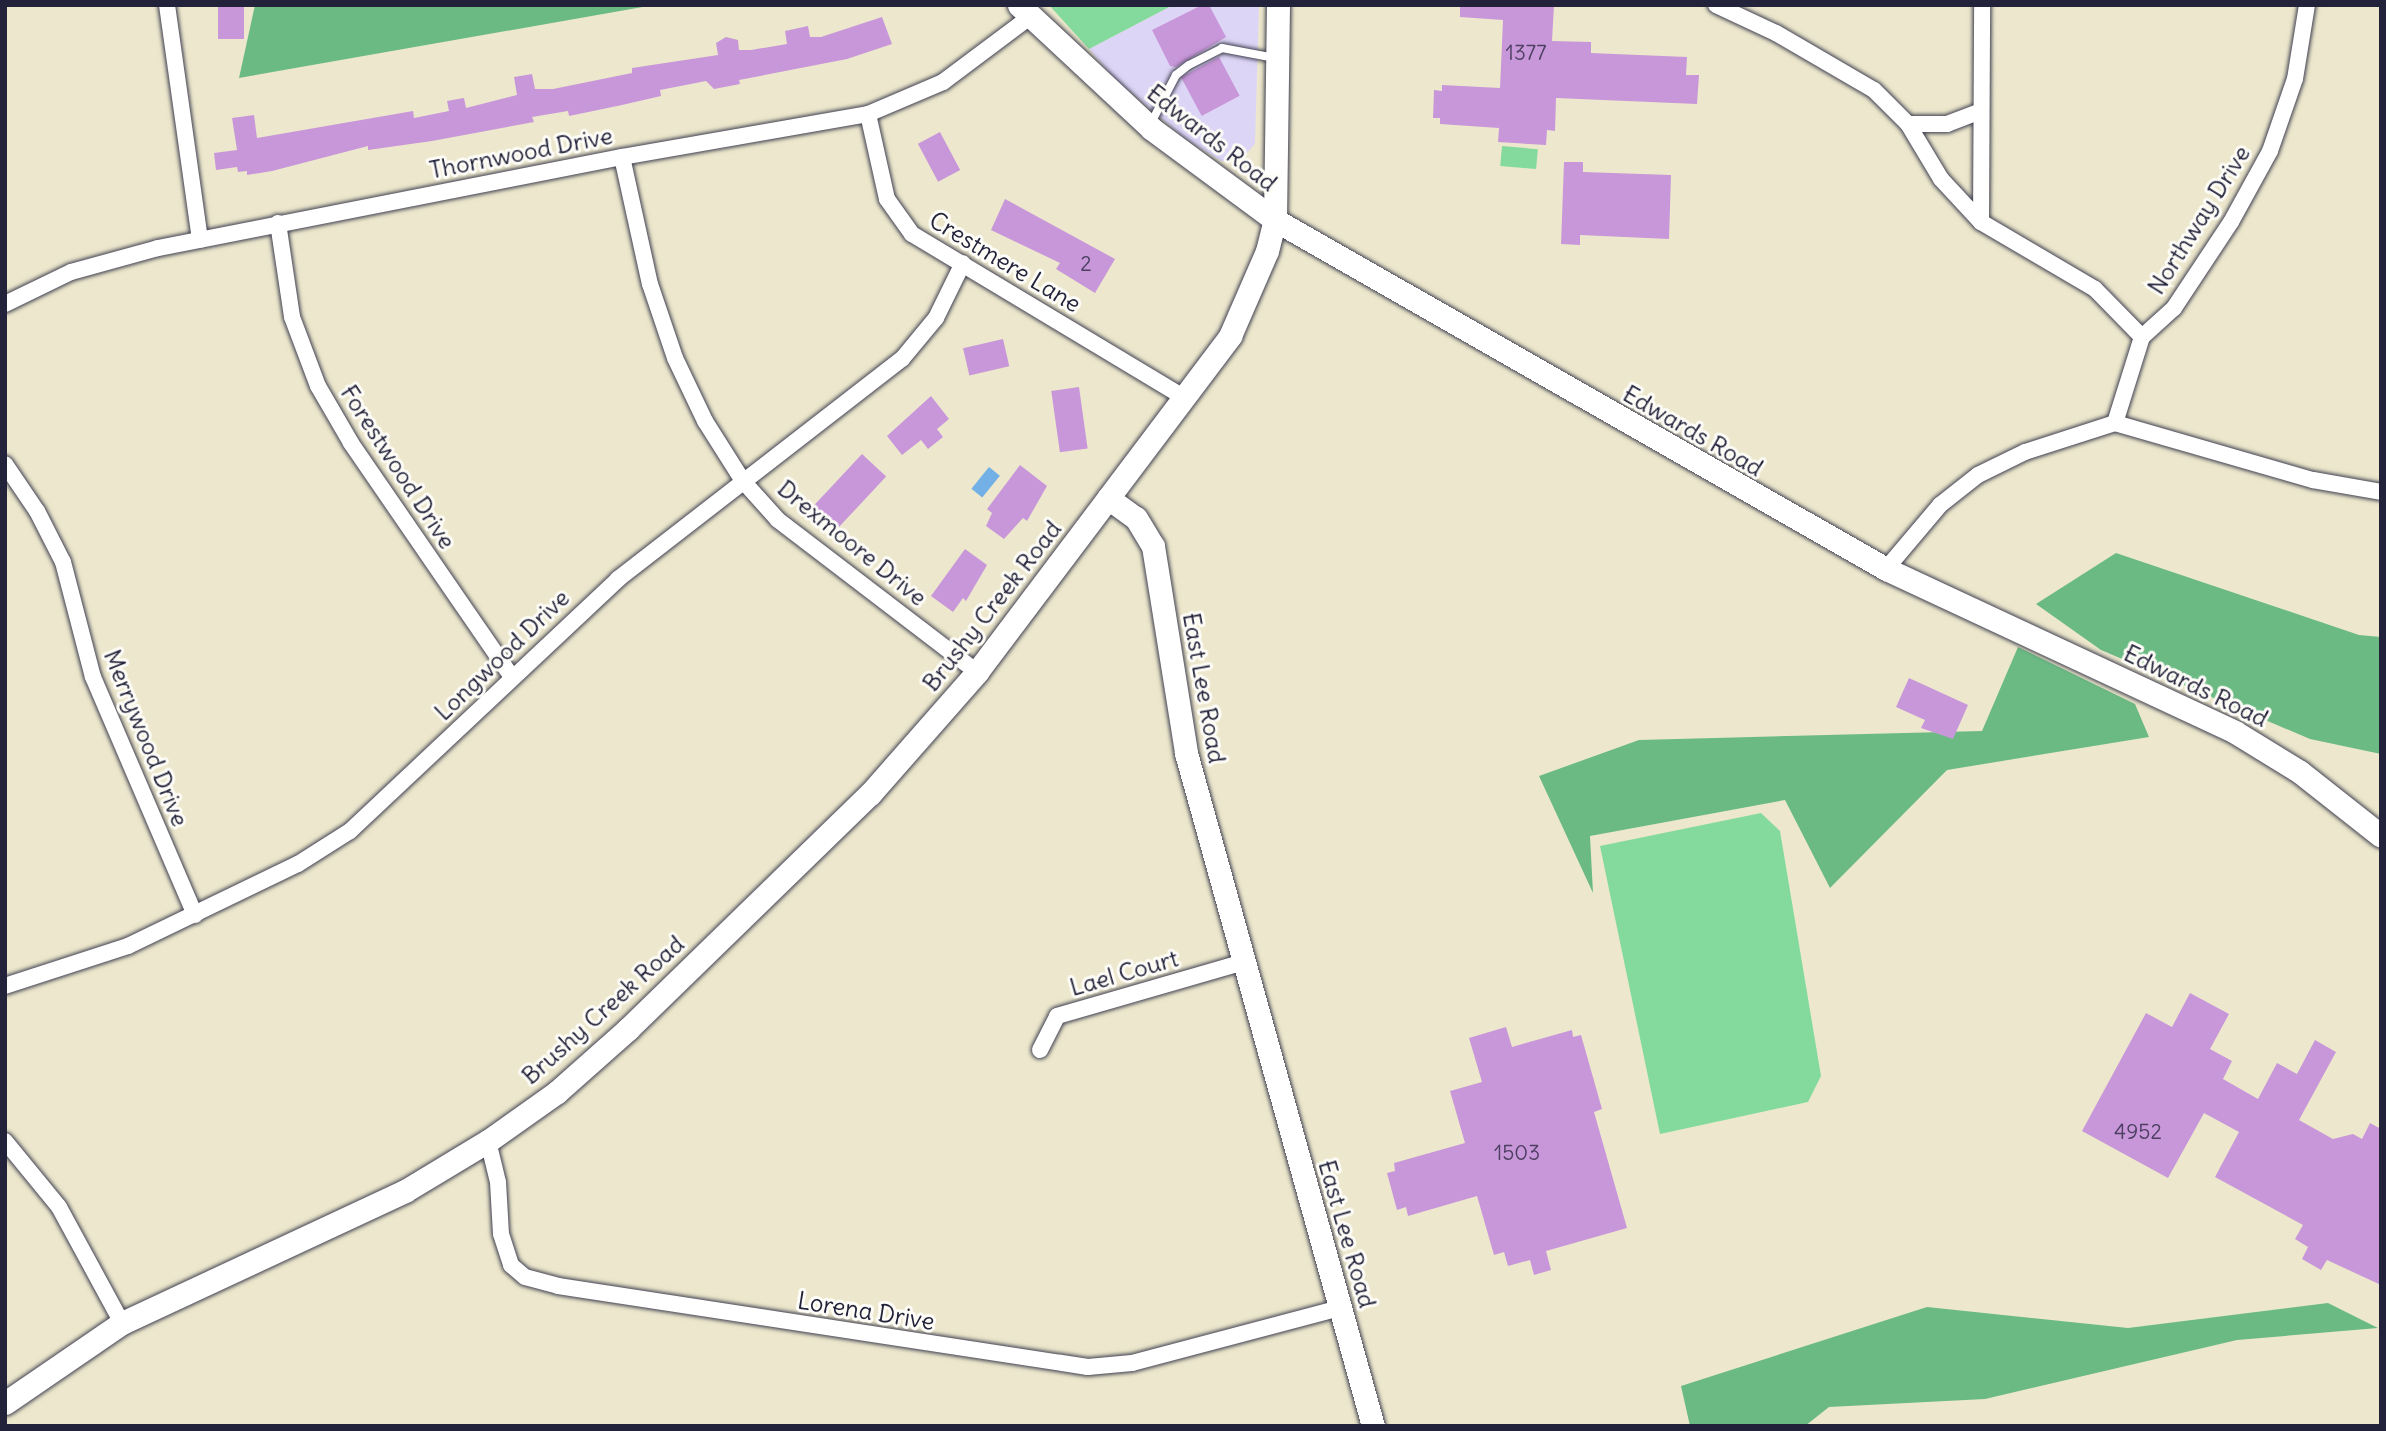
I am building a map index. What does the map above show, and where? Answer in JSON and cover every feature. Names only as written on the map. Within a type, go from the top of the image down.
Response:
[{"type":"street","points":[[167,5],[200,240]]},
{"type":"street","points":[[1108,498],[1230,336],[1267,251],[1275,220],[1278,5]]},
{"type":"street","points":[[1716,5],[1850,73],[1908,124],[1941,179],[1982,222],[2095,289],[2143,337]]},
{"type":"street","points":[[1982,222],[1983,5]]},
{"type":"street","name":"Northway Drive","points":[[2115,423],[2143,337],[2174,308],[2250,190],[2284,113],[2307,5]]},
{"type":"street","name":"Thornwood Drive","points":[[5,304],[81,269],[200,240],[622,157],[868,114],[943,82],[1025,11]]},
{"type":"street","name":"Edwards Road","points":[[1025,11],[1149,126],[1275,220],[1886,569],[2235,732],[2300,772],[2381,836]]},
{"type":"street","points":[[1908,124],[1947,124],[1981,111]]},
{"type":"street","name":"Crestmere Lane","points":[[868,114],[895,214],[926,245],[963,263],[1185,398]]},
{"type":"street","name":"Drexmoore Drive","points":[[622,157],[650,284],[675,358],[705,421],[743,481],[778,520],[977,672]]},
{"type":"street","name":"Forestwood Drive","points":[[278,223],[292,317],[318,386],[351,443],[512,676]]},
{"type":"street","name":"Longwood Drive","points":[[5,986],[128,946],[298,864],[350,831],[618,579],[902,359],[936,318],[963,263]]},
{"type":"street","points":[[1886,569],[1940,505],[1978,475],[2025,452],[2115,423],[2313,480],[2381,492]]},
{"type":"street","name":"Merrywood Drive","points":[[5,464],[37,510],[63,562],[93,677],[195,915]]},
{"type":"street","name":"Brushy Creek Road","points":[[5,1403],[122,1323],[405,1191],[488,1141],[557,1092],[628,1029],[870,794],[977,672],[1108,498]]},
{"type":"street","name":"East Lee Road","points":[[1108,498],[1136,518],[1153,546],[1177,713],[1241,963],[1373,1426]]},
{"type":"street","name":"Lael Court","points":[[1040,1050],[1057,1016],[1241,963]]},
{"type":"street","points":[[5,1141],[59,1207],[122,1323]]},
{"type":"street","name":"Lorena Drive","points":[[488,1141],[498,1182],[500,1234],[512,1265],[525,1277],[558,1286],[1088,1367],[1132,1363],[1340,1308]]},
{"type":"lane","points":[[1149,126],[1176,75],[1189,65],[1222,48],[1278,58]]},
{"type":"shaded area","points":[[1173,5],[1259,5],[1255,144],[1241,160],[1221,161],[1184,138],[1114,78],[1089,49]]},
{"type":"green space","points":[[255,5],[654,5],[239,78]]},
{"type":"green space","points":[[1049,5],[1173,5],[1089,49]]},
{"type":"green space","points":[[1502,146],[1538,149],[1536,169],[1500,166]]},
{"type":"green space","points":[[2116,553],[2359,635],[2381,637],[2381,754],[2310,739],[2101,650],[2036,604]]},
{"type":"green space","points":[[2018,647],[2135,704],[2149,737],[1947,770],[1830,888],[1785,800],[1590,836],[1593,893],[1539,776],[1639,740],[1982,731]]},
{"type":"green space","points":[[1761,813],[1780,831],[1821,1076],[1808,1102],[1660,1134],[1600,846]]},
{"type":"green space","points":[[2328,1303],[2378,1328],[2237,1340],[1985,1399],[1829,1407],[1805,1426],[1690,1426],[1681,1386],[1927,1307],[2128,1328]]},
{"type":"water","points":[[989,467],[1000,476],[982,498],[971,489]]},
{"type":"building","points":[[218,5],[244,5],[244,39],[218,39]]},
{"type":"building","points":[[1202,5],[1209,5],[1226,37],[1176,67],[1170,66],[1152,30]]},
{"type":"building","points":[[1460,5],[1554,5],[1552,41],[1591,42],[1591,53],[1687,57],[1686,75],[1699,75],[1697,104],[1556,98],[1555,131],[1547,130],[1546,145],[1498,142],[1499,128],[1440,124],[1440,118],[1433,118],[1434,90],[1442,91],[1442,85],[1500,88],[1503,20],[1460,17]]},
{"type":"building","points":[[882,17],[892,44],[847,59],[739,80],[740,84],[714,89],[706,81],[660,90],[661,96],[569,116],[568,111],[532,117],[534,122],[432,141],[368,150],[368,146],[272,171],[247,175],[247,171],[238,172],[237,167],[216,170],[214,153],[237,150],[232,118],[254,115],[257,138],[413,111],[414,118],[449,111],[447,101],[464,98],[466,108],[517,95],[514,77],[532,74],[535,89],[553,89],[632,73],[632,68],[718,55],[716,43],[726,37],[738,40],[739,50],[751,50],[787,44],[785,31],[808,26],[810,37],[821,37]]},
{"type":"building","points":[[1219,57],[1240,96],[1202,116],[1181,77]]},
{"type":"building","points":[[940,132],[960,170],[938,182],[918,144]]},
{"type":"building","points":[[1564,162],[1583,162],[1583,172],[1671,175],[1669,239],[1580,235],[1580,245],[1561,244]]},
{"type":"building","points":[[1005,199],[1115,259],[1095,293],[1056,269],[1060,263],[991,230]]},
{"type":"building","points":[[1003,339],[1009,366],[969,376],[963,348]]},
{"type":"building","points":[[1079,387],[1088,448],[1060,452],[1051,391]]},
{"type":"building","points":[[931,396],[949,419],[937,429],[943,437],[928,449],[921,440],[902,455],[887,436]]},
{"type":"building","points":[[862,454],[886,477],[835,531],[811,509]]},
{"type":"building","points":[[1020,465],[1047,486],[1027,521],[1023,518],[1004,539],[986,526],[992,513],[987,509]]},
{"type":"building","points":[[965,549],[987,565],[966,601],[963,598],[953,612],[931,596]]},
{"type":"building","points":[[1909,678],[1968,705],[1953,739],[1921,728],[1925,720],[1896,707]]},
{"type":"building","points":[[2190,993],[2229,1014],[2210,1049],[2232,1061],[2223,1079],[2258,1099],[2277,1063],[2297,1074],[2315,1040],[2336,1052],[2299,1120],[2333,1139],[2353,1134],[2362,1139],[2370,1123],[2381,1129],[2381,1285],[2327,1260],[2321,1270],[2302,1259],[2308,1247],[2295,1239],[2303,1225],[2215,1177],[2239,1132],[2204,1113],[2168,1178],[2082,1131],[2146,1013],[2172,1027]]},
{"type":"building","points":[[1506,1027],[1512,1047],[1572,1030],[1573,1037],[1581,1035],[1602,1109],[1594,1112],[1627,1228],[1546,1251],[1551,1270],[1534,1275],[1530,1260],[1508,1266],[1504,1252],[1494,1255],[1477,1196],[1408,1216],[1406,1207],[1397,1210],[1387,1173],[1395,1171],[1394,1163],[1465,1143],[1450,1091],[1482,1082],[1469,1038]]}]
